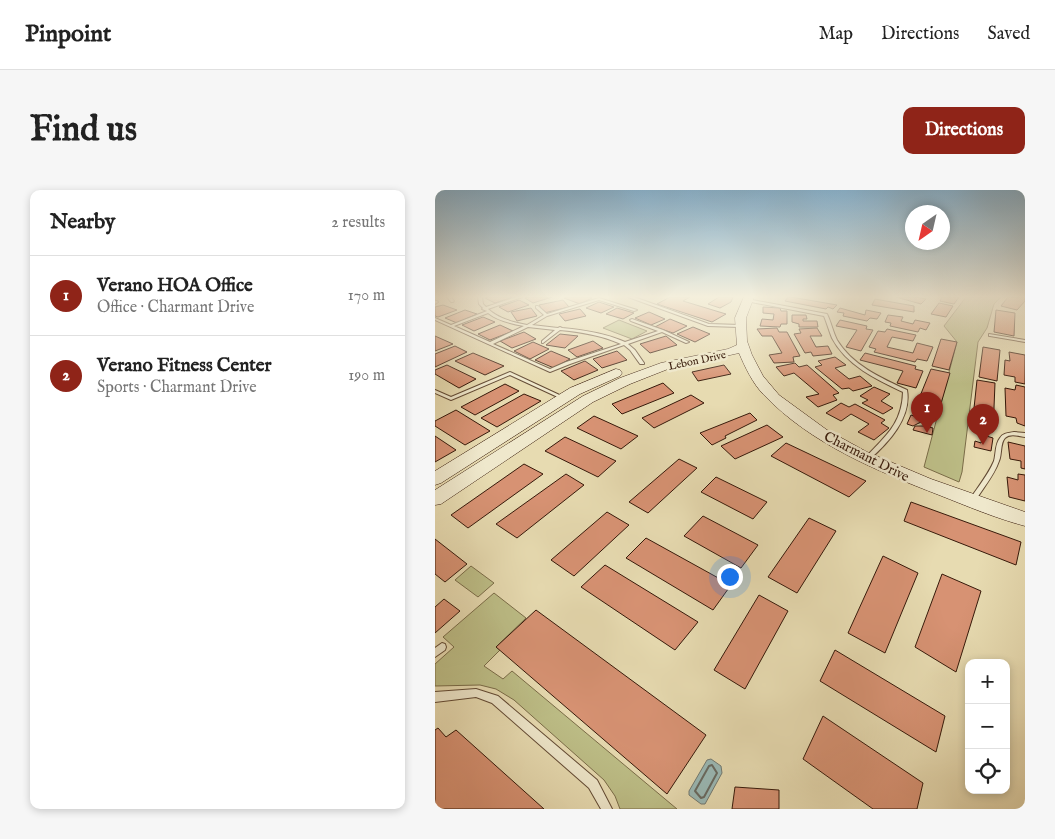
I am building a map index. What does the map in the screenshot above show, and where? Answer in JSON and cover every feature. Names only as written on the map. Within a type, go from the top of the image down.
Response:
[{"type":"street","points":[[740,326],[740,339],[743,347]]},
{"type":"street","name":"Lebon Drive","points":[[439,489],[575,391],[642,363],[682,352],[717,346],[743,347]]},
{"type":"street","name":"Charmant Drive","points":[[743,347],[766,390],[794,414],[817,430],[867,459],[972,501],[1025,519]]},
{"type":"street","name":"Lebon Drive","points":[[439,489],[588,399],[617,385],[665,366],[731,352],[743,347]]},
{"type":"lane","points":[[452,326],[550,371],[568,363],[662,332]]},
{"type":"lane","points":[[489,344],[526,326],[579,330],[626,344],[642,363]]},
{"type":"lane","points":[[647,326],[687,342]]},
{"type":"lane","points":[[830,326],[836,341],[853,360],[877,377],[905,392],[906,401],[889,438],[867,459]]},
{"type":"lane","points":[[543,342],[560,328]]},
{"type":"lane","points":[[991,334],[1025,341]]},
{"type":"lane","points":[[639,336],[646,338]]},
{"type":"lane","points":[[435,391],[451,399],[510,373],[564,398]]},
{"type":"lane","points":[[972,501],[995,466],[999,443],[1003,436],[1011,432],[1025,435]]},
{"type":"lane","points":[[435,697],[476,693],[495,700],[593,784],[607,809]]},
{"type":"green space","points":[[607,326],[634,326],[647,331],[632,339],[603,328]]},
{"type":"green space","points":[[944,326],[988,326],[978,342],[962,472],[959,482],[924,467],[957,342]]},
{"type":"green space","points":[[471,566],[494,583],[478,597],[455,580]]},
{"type":"green space","points":[[494,593],[526,618],[496,647],[500,650],[484,666],[503,679],[512,671],[677,809],[620,809],[615,796],[604,780],[514,700],[496,689],[480,685],[435,686],[435,664],[454,647],[443,637]]},
{"type":"water","points":[[711,759],[721,766],[722,773],[705,804],[701,804],[689,795],[689,791],[707,760]]},
{"type":"building","points":[[464,326],[486,326],[474,331]]},
{"type":"building","points":[[498,326],[513,331],[490,340],[478,334]]},
{"type":"building","points":[[657,326],[687,326],[673,333],[655,327]]},
{"type":"building","points":[[818,326],[818,327],[799,327]]},
{"type":"building","points":[[836,326],[866,326],[866,329],[873,330],[861,351],[846,347],[857,330]]},
{"type":"building","points":[[890,326],[928,326],[926,330],[920,328],[918,332]]},
{"type":"building","points":[[995,326],[1014,326],[1014,336],[994,332]]},
{"type":"building","points":[[693,327],[710,334],[695,342],[677,334]]},
{"type":"building","points":[[777,328],[779,332],[787,332],[800,356],[793,357],[794,362],[774,363],[769,355],[782,353],[772,336],[762,336],[757,329]]},
{"type":"building","points":[[817,328],[822,336],[810,336],[816,347],[828,346],[832,354],[813,356],[811,352],[805,353],[794,334],[801,333],[799,329]]},
{"type":"building","points":[[887,329],[916,335],[913,341],[892,337],[887,347],[913,353],[917,343],[933,347],[927,361],[917,359],[915,362],[874,352],[876,349],[869,347],[878,331],[885,332]]},
{"type":"building","points":[[524,332],[536,339],[512,348],[500,341]]},
{"type":"building","points":[[560,334],[578,336],[565,348],[546,345]]},
{"type":"building","points":[[435,336],[453,344],[435,351]]},
{"type":"building","points":[[666,336],[677,345],[650,353],[640,344]]},
{"type":"building","points":[[941,339],[957,342],[949,370],[932,366]]},
{"type":"building","points":[[593,341],[603,348],[577,357],[568,350]]},
{"type":"building","points":[[533,342],[549,349],[530,359],[514,351]]},
{"type":"building","points":[[455,346],[467,352],[435,367],[435,354]]},
{"type":"building","points":[[983,347],[1000,350],[997,381],[979,377]]},
{"type":"building","points":[[551,351],[570,359],[554,368],[535,360]]},
{"type":"building","points":[[617,351],[627,360],[602,368],[593,359]]},
{"type":"building","points":[[1009,352],[1025,355],[1025,384],[1015,382],[1015,377],[1004,375],[1005,360],[1010,361]]},
{"type":"building","points":[[473,353],[504,366],[485,375],[455,361]]},
{"type":"building","points":[[865,353],[916,366],[915,369],[923,371],[916,388],[897,383],[903,371],[860,360]]},
{"type":"building","points":[[835,357],[846,365],[835,368],[849,379],[860,376],[872,386],[853,391],[849,388],[842,389],[815,367],[822,365],[818,361]]},
{"type":"building","points":[[585,361],[598,370],[574,380],[561,371]]},
{"type":"building","points":[[795,363],[799,367],[807,365],[839,393],[833,395],[837,400],[818,407],[806,397],[819,394],[794,373],[784,376],[776,367]]},
{"type":"building","points":[[447,365],[476,379],[459,388],[435,374],[435,370]]},
{"type":"building","points":[[724,365],[731,374],[698,381],[692,372]]},
{"type":"building","points":[[931,369],[950,373],[940,407],[918,401]]},
{"type":"building","points":[[977,380],[995,383],[993,432],[972,427]]},
{"type":"building","points":[[663,383],[674,393],[622,414],[612,404]]},
{"type":"building","points":[[505,384],[519,391],[475,415],[461,407]]},
{"type":"building","points":[[1016,385],[1025,387],[1025,426],[1017,423],[1016,418],[1006,416],[1005,388],[1015,390]]},
{"type":"building","points":[[874,387],[890,394],[881,401],[893,408],[883,414],[862,403],[868,400],[860,396]]},
{"type":"building","points":[[524,394],[541,401],[497,427],[481,418]]},
{"type":"building","points":[[691,395],[704,403],[654,428],[642,418]]},
{"type":"building","points":[[841,403],[849,407],[855,404],[885,420],[881,423],[889,428],[874,440],[858,432],[869,424],[851,414],[841,421],[826,413]]},
{"type":"building","points":[[456,410],[490,431],[465,445],[435,426],[435,421]]},
{"type":"building","points":[[750,413],[757,420],[725,436],[726,438],[712,445],[700,433]]},
{"type":"building","points":[[911,415],[922,419],[921,422],[913,426],[907,424]]},
{"type":"building","points":[[594,416],[638,436],[621,449],[577,428]]},
{"type":"building","points":[[767,425],[783,437],[735,459],[721,446]]},
{"type":"building","points":[[915,426],[933,428],[932,435],[913,430]]},
{"type":"building","points":[[983,435],[993,438],[991,451],[974,447],[975,441],[981,443]]},
{"type":"building","points":[[435,436],[456,450],[435,462]]},
{"type":"building","points":[[565,437],[616,461],[598,477],[545,451]]},
{"type":"building","points":[[1008,442],[1025,446],[1025,469],[1021,468],[1021,461],[1010,459]]},
{"type":"building","points":[[786,443],[866,481],[849,497],[771,456]]},
{"type":"building","points":[[679,459],[697,468],[648,513],[629,502]]},
{"type":"building","points":[[524,464],[543,474],[468,528],[451,515]]},
{"type":"building","points":[[566,474],[584,485],[517,538],[496,524]]},
{"type":"building","points":[[1018,474],[1025,475],[1025,501],[1009,497],[1007,477],[1018,480]]},
{"type":"building","points":[[716,477],[767,502],[753,519],[701,492]]},
{"type":"building","points":[[911,502],[1021,542],[1016,565],[904,521]]},
{"type":"building","points":[[607,512],[629,525],[574,576],[551,560]]},
{"type":"building","points":[[703,516],[758,545],[741,568],[684,536]]},
{"type":"building","points":[[809,518],[836,531],[797,593],[768,577]]},
{"type":"building","points":[[646,538],[731,585],[713,610],[626,558]]},
{"type":"building","points":[[435,539],[467,564],[445,582],[435,574]]},
{"type":"building","points":[[883,556],[918,573],[885,653],[848,633]]},
{"type":"building","points":[[605,565],[698,622],[675,650],[581,587]]},
{"type":"building","points":[[942,574],[981,591],[956,672],[915,647]]},
{"type":"building","points":[[759,595],[788,611],[745,689],[714,670]]},
{"type":"building","points":[[444,599],[460,611],[435,633],[435,607]]},
{"type":"building","points":[[536,610],[706,735],[667,794],[496,647]]},
{"type":"building","points":[[835,650],[945,716],[936,752],[820,681]]},
{"type":"building","points":[[823,716],[923,783],[917,809],[873,809],[803,759]]},
{"type":"building","points":[[438,728],[446,737],[456,730],[544,809],[435,809],[435,730]]},
{"type":"building","points":[[735,787],[779,790],[779,809],[732,809]]},
{"type":"place","name":"Verano HOA Office","points":[[927,433]]},
{"type":"place","name":"Verano Fitness Center","points":[[983,445]]}]
